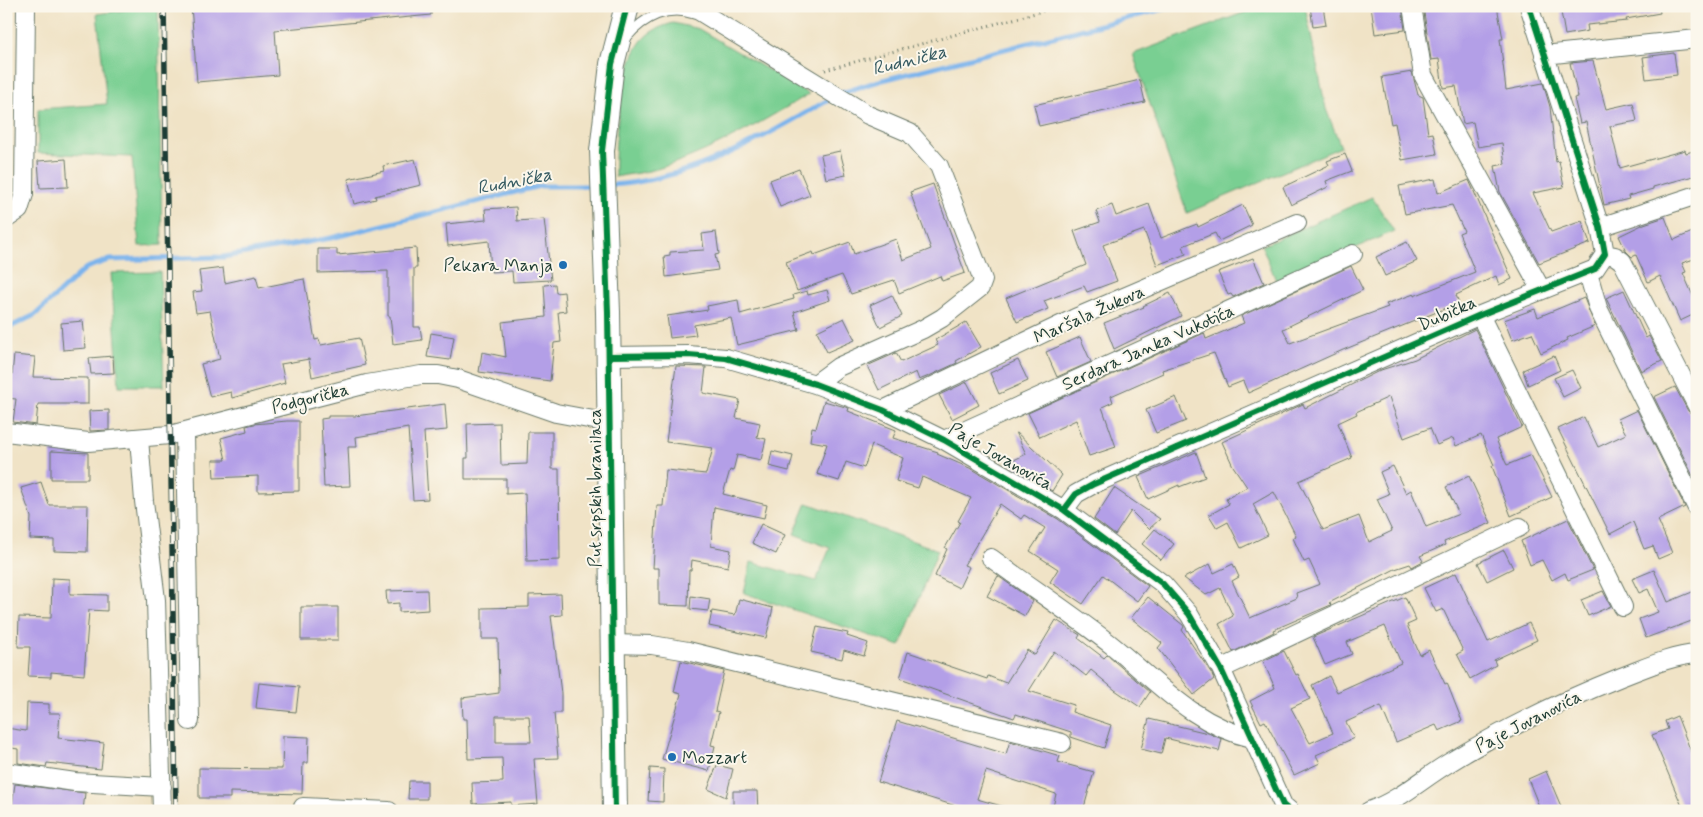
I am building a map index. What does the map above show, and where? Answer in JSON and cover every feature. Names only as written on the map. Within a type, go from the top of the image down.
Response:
[{"type":"main road","name":"Put srpskih branilaca","points":[[615,811],[609,356],[602,151],[612,64],[628,6]]},
{"type":"street","points":[[6,219],[19,210],[24,194],[26,6]]},
{"type":"street","points":[[691,6],[813,76],[868,115],[910,134],[927,150],[939,166],[983,280],[980,288],[942,318],[838,366],[815,384]]},
{"type":"street","points":[[1412,6],[1423,75],[1541,289]]},
{"type":"street","points":[[1529,6],[1600,227],[1605,254],[1615,256],[1622,261],[1697,406]]},
{"type":"street","points":[[1544,56],[1697,39]]},
{"type":"street","points":[[1600,227],[1697,195]]},
{"type":"street","name":"Maršala Žukova","points":[[883,410],[1076,318],[1297,223]]},
{"type":"street","name":"Serdara Janka Vukotića","points":[[944,440],[1353,254]]},
{"type":"street","name":"Dubička","points":[[1064,510],[1076,494],[1094,484],[1480,315],[1541,289],[1588,273],[1599,266],[1605,254]]},
{"type":"street","points":[[1588,273],[1598,308],[1697,508]]},
{"type":"street","points":[[1480,315],[1623,607]]},
{"type":"street","name":"Paje Jovanovića","points":[[609,356],[688,355],[726,358],[815,384],[883,410],[944,440],[1064,510],[1164,584],[1189,614],[1221,669],[1283,805],[1290,811]]},
{"type":"street","name":"Podgorička","points":[[6,432],[88,442],[185,433],[231,418],[367,384],[421,375],[458,378],[556,413],[610,422]]},
{"type":"street","points":[[185,433],[190,721]]},
{"type":"street","points":[[139,438],[144,501],[156,600],[162,811]]},
{"type":"street","points":[[1221,669],[1520,527]]},
{"type":"street","points":[[991,558],[1113,646],[1195,714],[1231,734],[1252,738]]},
{"type":"street","points":[[612,644],[652,645],[688,651],[1062,743]]},
{"type":"street","name":"Paje Jovanovića","points":[[1369,811],[1392,802],[1445,765],[1489,738],[1583,692],[1664,660],[1697,654]]},
{"type":"street","points":[[6,772],[75,782],[162,787]]},
{"type":"street","points":[[303,807],[390,811]]},
{"type":"lane","points":[[612,64],[625,38],[650,17],[670,11],[686,11],[714,20]]},
{"type":"path","points":[[813,76],[1061,6]]},
{"type":"green space","points":[[130,6],[158,6],[162,245],[139,246],[132,157],[38,153],[38,109],[107,104],[97,14],[125,10]]},
{"type":"green space","points":[[1262,6],[1305,6],[1326,109],[1341,147],[1187,213],[1133,54]]},
{"type":"green space","points":[[673,23],[699,29],[809,94],[754,126],[697,154],[657,169],[615,177],[620,103],[630,63],[637,47],[646,36],[655,30]]},
{"type":"green space","points":[[1372,197],[1394,231],[1277,283],[1262,246]]},
{"type":"green space","points":[[160,272],[164,386],[119,386],[111,273]]},
{"type":"green space","points":[[807,503],[938,550],[900,646],[744,593],[751,562],[816,581],[830,548],[794,534]]},
{"type":"building","points":[[191,6],[431,6],[431,15],[275,30],[278,75],[197,82]]},
{"type":"building","points":[[1310,6],[1323,6],[1326,25],[1313,27]]},
{"type":"building","points":[[1371,6],[1402,6],[1405,30],[1375,34]]},
{"type":"building","points":[[1423,6],[1497,6],[1503,39],[1500,39],[1506,90],[1543,83],[1550,107],[1556,162],[1559,161],[1564,187],[1533,193],[1551,232],[1582,221],[1590,243],[1539,263],[1500,192],[1495,166],[1505,164],[1502,143],[1478,147],[1473,122],[1463,124],[1456,86],[1443,88],[1439,59],[1431,60]]},
{"type":"building","points":[[1560,6],[1659,6],[1660,13],[1626,19],[1627,21],[1587,25],[1588,31],[1565,35]]},
{"type":"building","points":[[1674,53],[1677,75],[1646,79],[1643,57]]},
{"type":"building","points":[[1593,61],[1606,109],[1633,103],[1637,121],[1610,126],[1620,168],[1685,150],[1686,153],[1697,150],[1697,175],[1653,187],[1653,189],[1628,196],[1629,199],[1604,205],[1586,122],[1580,123],[1574,98],[1578,97],[1570,63]]},
{"type":"building","points":[[1412,72],[1418,95],[1423,97],[1428,134],[1433,133],[1437,154],[1402,160],[1395,123],[1391,124],[1382,77]]},
{"type":"building","points":[[1140,80],[1145,102],[1039,126],[1034,105]]},
{"type":"building","points":[[840,151],[846,175],[826,179],[821,155]]},
{"type":"building","points":[[1345,154],[1352,171],[1326,181],[1328,187],[1291,205],[1283,187],[1329,165],[1327,161]]},
{"type":"building","points":[[66,159],[68,187],[40,188],[38,161]]},
{"type":"building","points":[[415,159],[421,185],[375,196],[376,199],[354,204],[348,179],[384,171],[383,166]]},
{"type":"building","points":[[799,169],[810,195],[780,207],[770,180]]},
{"type":"building","points":[[1435,179],[1438,193],[1469,180],[1512,279],[1499,285],[1496,276],[1456,295],[1459,303],[1343,350],[1248,393],[1243,381],[1228,387],[1214,353],[1162,370],[1163,373],[1111,396],[1113,402],[1102,407],[1116,447],[1089,456],[1076,420],[1040,437],[1028,413],[1204,333],[1206,339],[1244,323],[1241,316],[1351,266],[1363,290],[1283,329],[1290,343],[1388,307],[1386,304],[1414,294],[1414,296],[1475,272],[1459,233],[1464,231],[1452,205],[1405,214],[1399,186]]},
{"type":"building","points":[[933,184],[965,273],[942,281],[940,276],[899,293],[894,280],[851,294],[842,275],[797,291],[786,262],[813,252],[814,255],[850,242],[854,254],[896,239],[903,260],[931,249],[910,192]]},
{"type":"building","points":[[1149,204],[1161,238],[1197,224],[1198,227],[1243,205],[1252,225],[1219,241],[1215,233],[1183,246],[1186,254],[1157,265],[1144,230],[1103,245],[1117,281],[1087,292],[1084,286],[1044,301],[1048,309],[1017,322],[1006,298],[1086,265],[1074,231],[1100,222],[1096,211],[1112,205],[1116,216]]},
{"type":"building","points":[[516,207],[517,221],[544,219],[551,280],[513,282],[512,271],[491,272],[489,241],[448,246],[446,224],[486,220],[485,209]]},
{"type":"building","points":[[1665,217],[1674,240],[1697,230],[1697,258],[1682,263],[1686,272],[1683,273],[1697,305],[1697,313],[1680,321],[1660,276],[1648,282],[1636,255],[1632,257],[1626,251],[1619,236],[1644,224]]},
{"type":"building","points":[[716,232],[719,254],[715,255],[718,270],[666,277],[664,256],[670,255],[670,252],[704,250],[702,234]]},
{"type":"building","points":[[1407,242],[1417,261],[1385,276],[1376,257]]},
{"type":"building","points":[[416,248],[417,268],[414,268],[414,327],[420,327],[422,340],[393,344],[390,316],[388,316],[388,271],[318,273],[318,249],[337,249],[337,255]]},
{"type":"building","points":[[1253,258],[1264,283],[1233,297],[1231,294],[1228,295],[1218,272]]},
{"type":"building","points":[[223,268],[225,283],[256,276],[259,288],[304,279],[315,340],[319,339],[321,345],[359,338],[365,365],[312,377],[309,359],[281,364],[285,383],[232,398],[231,392],[210,397],[201,364],[220,359],[210,311],[196,313],[193,292],[202,291],[199,271]]},
{"type":"building","points":[[555,284],[556,293],[564,292],[566,311],[558,312],[561,342],[554,343],[550,381],[479,372],[482,352],[506,357],[502,322],[546,317],[544,285]]},
{"type":"building","points":[[827,290],[830,300],[794,312],[799,330],[737,345],[731,318],[694,325],[696,335],[670,338],[667,316],[708,310],[707,306],[738,300],[740,314],[794,299],[793,295],[807,291],[808,295]]},
{"type":"building","points":[[1624,290],[1646,338],[1649,336],[1662,361],[1641,371],[1606,298]]},
{"type":"building","points":[[1170,293],[1181,316],[1114,349],[1104,323],[1144,307]]},
{"type":"building","points":[[892,295],[902,316],[880,327],[870,305]]},
{"type":"building","points":[[1584,298],[1595,326],[1567,338],[1568,340],[1541,353],[1532,333],[1512,340],[1504,320],[1535,309],[1538,317]]},
{"type":"building","points":[[844,318],[855,340],[827,352],[817,331]]},
{"type":"building","points":[[83,321],[86,348],[63,350],[61,323]]},
{"type":"building","points":[[966,322],[981,347],[956,361],[957,363],[929,376],[919,380],[916,372],[879,390],[867,366],[896,353],[901,362],[938,345],[935,340]]},
{"type":"building","points":[[1475,329],[1522,427],[1496,439],[1505,461],[1507,465],[1531,455],[1552,497],[1511,516],[1492,466],[1494,465],[1481,435],[1456,446],[1453,438],[1437,445],[1430,428],[1404,438],[1389,397],[1356,412],[1357,414],[1338,423],[1352,458],[1299,481],[1323,530],[1359,516],[1369,542],[1392,531],[1377,499],[1389,494],[1380,472],[1393,466],[1406,493],[1411,490],[1426,527],[1459,514],[1446,487],[1469,476],[1491,523],[1444,542],[1445,545],[1420,556],[1423,561],[1412,567],[1410,564],[1395,569],[1329,603],[1331,605],[1273,630],[1274,632],[1233,652],[1219,624],[1233,616],[1220,588],[1206,595],[1184,578],[1210,564],[1214,573],[1233,564],[1239,577],[1232,581],[1250,618],[1297,598],[1296,593],[1320,584],[1309,560],[1304,562],[1293,538],[1296,536],[1274,492],[1253,504],[1268,535],[1241,548],[1228,522],[1217,528],[1209,515],[1229,504],[1226,499],[1247,487],[1233,466],[1222,442],[1303,404],[1305,408],[1381,370],[1415,359]]},
{"type":"building","points":[[431,333],[454,337],[450,360],[427,357]]},
{"type":"building","points":[[1080,337],[1091,362],[1057,377],[1046,352]]},
{"type":"building","points":[[14,355],[35,357],[33,377],[88,378],[88,404],[38,404],[36,425],[13,422],[16,399],[6,398],[6,375],[12,375]]},
{"type":"building","points":[[113,356],[114,373],[91,374],[89,358]]},
{"type":"building","points":[[1554,356],[1560,370],[1528,385],[1523,370]]},
{"type":"building","points":[[1018,360],[1028,381],[999,394],[990,373]]},
{"type":"building","points":[[676,366],[706,367],[703,393],[740,400],[736,418],[760,423],[757,437],[766,439],[761,460],[737,455],[733,471],[730,470],[723,494],[767,505],[764,518],[714,507],[711,546],[731,550],[728,567],[692,560],[691,570],[689,570],[688,606],[659,605],[659,568],[653,568],[657,506],[663,506],[666,470],[706,474],[713,448],[666,442]]},
{"type":"building","points":[[1572,370],[1581,388],[1563,397],[1554,378]]},
{"type":"building","points":[[967,382],[979,405],[952,419],[939,395]]},
{"type":"building","points":[[1675,387],[1688,411],[1697,417],[1697,484],[1654,397]]},
{"type":"building","points":[[1176,397],[1186,421],[1156,433],[1146,410]]},
{"type":"building","points":[[824,401],[849,408],[848,411],[896,430],[893,438],[938,452],[937,454],[972,469],[1058,519],[1148,586],[1137,601],[1103,575],[1083,604],[1050,582],[1058,569],[1030,551],[1045,528],[1024,515],[1021,519],[1000,504],[964,565],[969,567],[959,588],[935,576],[947,549],[945,548],[971,498],[922,477],[918,488],[896,481],[903,458],[872,445],[864,468],[846,462],[839,481],[817,474],[827,444],[810,441],[812,427],[816,428]]},
{"type":"building","points":[[445,404],[447,430],[424,432],[428,499],[413,500],[408,428],[356,437],[357,447],[348,447],[350,486],[324,487],[321,419],[328,418],[328,416],[355,416]]},
{"type":"building","points":[[109,410],[109,430],[90,431],[89,411]]},
{"type":"building","points":[[1637,410],[1685,507],[1658,520],[1672,553],[1658,559],[1653,546],[1644,549],[1633,522],[1610,534],[1558,429],[1584,417],[1598,447],[1626,434],[1618,419]]},
{"type":"building","points":[[299,421],[299,491],[258,492],[258,476],[214,478],[213,460],[226,460],[221,438],[247,431],[246,426]]},
{"type":"building","points":[[500,423],[501,465],[527,464],[528,432],[552,432],[552,469],[559,469],[560,560],[527,561],[525,493],[506,494],[506,479],[465,479],[465,458],[468,458],[467,424]]},
{"type":"building","points":[[1016,432],[1062,475],[1052,491],[1022,473],[1010,462],[1026,454]]},
{"type":"building","points":[[51,451],[88,453],[88,479],[51,479]]},
{"type":"building","points":[[772,451],[793,456],[789,471],[769,466]]},
{"type":"building","points":[[1196,452],[1205,477],[1179,487],[1179,485],[1148,499],[1138,477]]},
{"type":"building","points":[[41,482],[49,505],[88,505],[87,552],[54,551],[54,540],[30,539],[31,517],[21,488]]},
{"type":"building","points":[[1114,488],[1160,519],[1149,529],[1131,511],[1115,535],[1094,519]]},
{"type":"building","points":[[1568,519],[1593,570],[1568,580],[1565,573],[1552,580],[1542,560],[1530,565],[1521,541]]},
{"type":"building","points":[[761,524],[785,535],[776,554],[752,543]]},
{"type":"building","points":[[1155,529],[1174,544],[1161,560],[1142,544]]},
{"type":"building","points":[[1504,550],[1513,568],[1487,581],[1478,563]]},
{"type":"building","points":[[1654,570],[1668,602],[1697,590],[1697,619],[1646,638],[1639,619],[1658,612],[1648,589],[1639,593],[1632,579]]},
{"type":"building","points":[[1456,573],[1488,642],[1529,623],[1537,640],[1494,660],[1496,665],[1470,679],[1457,654],[1463,651],[1443,609],[1436,612],[1424,588]]},
{"type":"building","points":[[998,576],[1033,601],[1025,616],[987,596]]},
{"type":"building","points":[[52,578],[70,579],[70,594],[107,595],[107,611],[89,610],[84,675],[51,672],[51,677],[28,676],[30,647],[18,647],[19,617],[51,618]]},
{"type":"building","points":[[427,590],[428,610],[399,612],[399,603],[387,604],[386,591]]},
{"type":"building","points":[[1603,591],[1611,606],[1588,616],[1581,600]]},
{"type":"building","points":[[561,594],[562,615],[551,616],[561,693],[561,713],[554,713],[558,758],[534,759],[538,804],[511,806],[511,802],[473,804],[472,783],[503,782],[502,758],[468,759],[467,719],[463,719],[462,698],[499,693],[498,639],[482,639],[482,608],[529,607],[529,595]],"holes":[[[496,716],[529,716],[531,742],[496,742]]]},
{"type":"building","points":[[691,596],[710,599],[708,611],[690,609]]},
{"type":"building","points":[[1148,597],[1183,625],[1182,630],[1212,674],[1214,679],[1194,695],[1158,648],[1162,643],[1131,618]]},
{"type":"building","points":[[1405,597],[1416,621],[1407,625],[1420,655],[1429,650],[1445,684],[1447,683],[1462,721],[1439,731],[1436,725],[1396,742],[1381,706],[1346,722],[1354,738],[1316,755],[1320,763],[1294,775],[1265,721],[1261,723],[1250,701],[1275,688],[1263,661],[1284,651],[1296,675],[1298,674],[1310,699],[1291,708],[1310,743],[1333,733],[1312,685],[1329,676],[1337,692],[1401,663],[1385,626],[1347,642],[1352,654],[1325,665],[1313,637]]},
{"type":"building","points":[[739,599],[773,608],[766,638],[709,626],[712,611],[735,615]]},
{"type":"building","points":[[301,607],[338,607],[338,640],[301,640]]},
{"type":"building","points":[[1056,620],[1080,635],[1078,638],[1104,658],[1107,655],[1150,692],[1140,707],[1091,670],[1086,676],[1054,651],[1029,691],[1074,705],[1072,712],[1111,725],[1104,748],[1071,737],[1071,732],[1016,714],[1014,718],[900,678],[908,652],[987,679],[988,676],[1006,683],[1027,650],[1035,655]]},
{"type":"building","points":[[817,627],[848,633],[847,636],[868,643],[864,656],[844,650],[842,659],[811,652]]},
{"type":"building","points":[[681,661],[724,671],[715,711],[719,712],[711,745],[715,746],[709,771],[662,759],[681,694],[674,692]]},
{"type":"building","points":[[259,683],[299,687],[296,712],[256,708]]},
{"type":"building","points":[[27,703],[49,704],[49,713],[60,713],[58,738],[104,743],[101,769],[47,763],[46,767],[18,763],[18,749],[6,747],[6,728],[26,731]]},
{"type":"building","points":[[1677,716],[1697,767],[1697,811],[1684,811],[1652,735],[1668,729],[1665,721]]},
{"type":"building","points":[[1149,719],[1208,733],[1222,739],[1219,751],[1165,738],[1161,754],[1141,749]]},
{"type":"building","points":[[897,721],[1006,754],[1010,741],[1060,756],[1058,762],[1094,772],[1083,811],[1052,811],[1056,794],[986,771],[977,799],[1005,807],[1004,811],[972,811],[878,782]]},
{"type":"building","points":[[283,736],[309,737],[308,763],[303,763],[302,794],[230,792],[230,798],[199,798],[199,768],[282,769]]},
{"type":"building","points":[[717,765],[733,769],[726,797],[708,789]]},
{"type":"building","points":[[650,768],[664,769],[663,802],[648,801]]},
{"type":"building","points":[[1546,771],[1563,811],[1541,811],[1528,779]]},
{"type":"building","points":[[409,781],[427,781],[427,799],[408,799]]},
{"type":"building","points":[[15,784],[85,793],[83,811],[40,809],[12,805]]},
{"type":"building","points":[[733,791],[757,791],[758,811],[733,811]]},
{"type":"waterway","name":"Rudnička","points":[[842,93],[879,81],[1175,6]]},
{"type":"waterway","name":"Rudnička","points":[[610,185],[670,175],[698,166],[753,142],[832,98]]},
{"type":"waterway","name":"Rudnička","points":[[6,329],[35,315],[86,268],[109,260],[223,257],[331,238],[540,186],[597,186]]},
{"type":"railway","points":[[164,6],[176,811]]},
{"type":"cycle path","points":[[615,811],[608,312],[602,151],[612,64],[627,6]]},
{"type":"cycle path","points":[[1064,510],[1076,494],[1094,484],[1480,315],[1595,269],[1605,254],[1600,227],[1529,6]]},
{"type":"cycle path","points":[[609,356],[688,355],[726,358],[815,384],[883,410],[944,440],[1064,510],[1163,584],[1189,614],[1221,669],[1283,805],[1290,811]]},
{"type":"place","name":"Pekara Manja","points":[[563,265]]},
{"type":"place","name":"Mozzart","points":[[672,757]]}]
